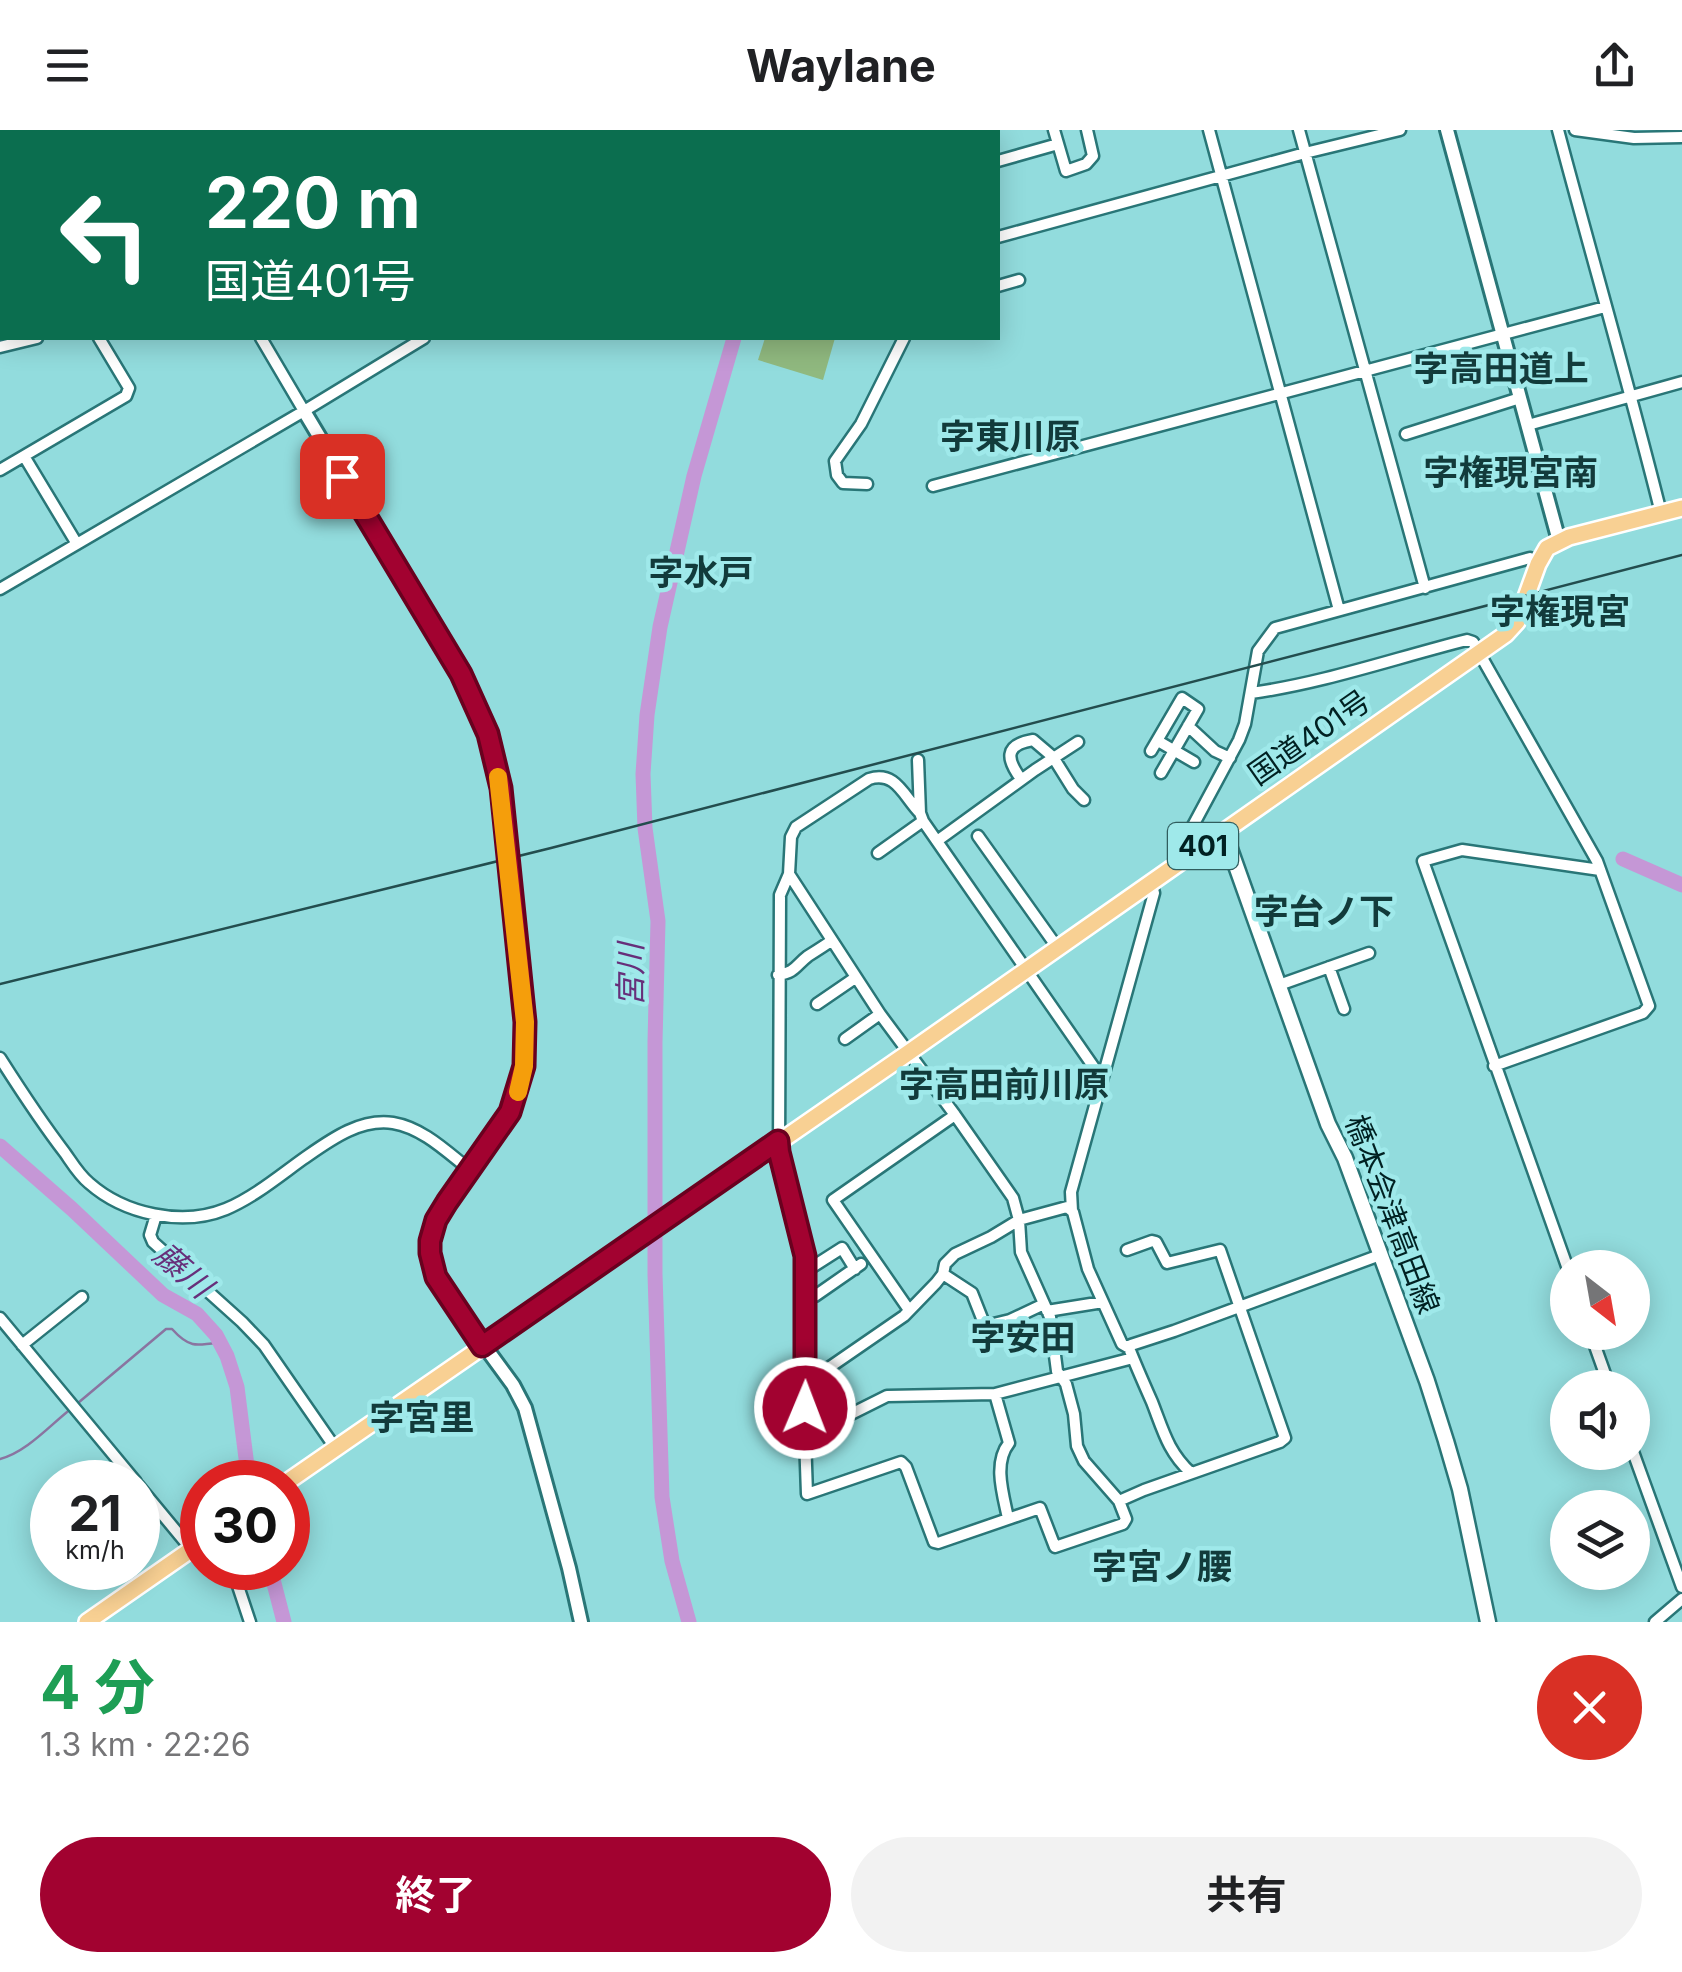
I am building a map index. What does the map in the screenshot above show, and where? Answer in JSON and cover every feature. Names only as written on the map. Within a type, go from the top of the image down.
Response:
[{"type":"highway","points":[[1559,541],[1682,508]]},
{"type":"highway","name":"国道401号","points":[[482,1346],[1513,628],[1538,564],[1547,548],[1559,541]]},
{"type":"highway","name":"401","points":[[310,1467],[482,1346]]},
{"type":"highway","points":[[87,1622],[180,1557]]},
{"type":"main road","name":"橋本会津高田線","points":[[1224,832],[1328,1124],[1345,1158],[1427,1380],[1462,1497],[1488,1622]]},
{"type":"street","points":[[1054,130],[1066,170],[1086,164],[1093,156],[1087,130]]},
{"type":"street","points":[[1209,130],[1339,610]]},
{"type":"street","points":[[1299,130],[1425,588]]},
{"type":"street","points":[[1000,236],[1400,130]]},
{"type":"street","points":[[1447,130],[1559,541]]},
{"type":"street","points":[[1558,130],[1660,514]]},
{"type":"street","points":[[1575,130],[1634,138],[1682,136]]},
{"type":"street","points":[[1000,160],[1058,144]]},
{"type":"street","points":[[1000,285],[1019,280]]},
{"type":"street","points":[[933,486],[1605,307]]},
{"type":"street","points":[[0,346],[28,340]]},
{"type":"street","points":[[0,470],[126,396],[129,388],[100,340]]},
{"type":"street","points":[[262,340],[461,674],[488,734],[501,788],[526,1041],[524,1066],[510,1112],[436,1220],[430,1253],[442,1288],[512,1385],[530,1423],[581,1622]]},
{"type":"street","points":[[0,589],[421,340]]},
{"type":"street","points":[[867,484],[843,483],[836,475],[835,461],[861,424],[903,340]]},
{"type":"street","points":[[1528,425],[1682,382]]},
{"type":"street","points":[[1406,434],[1520,398]]},
{"type":"street","points":[[24,456],[76,544]]},
{"type":"street","points":[[1175,866],[1174,861],[1245,724],[1258,651],[1275,628],[1530,558]]},
{"type":"street","points":[[1252,694],[1467,640],[1472,642],[1600,870],[1649,1006],[1647,1010],[1494,1066]]},
{"type":"street","points":[[1151,752],[1182,698],[1198,709],[1161,773]]},
{"type":"street","points":[[1188,726],[1215,752],[1230,758]]},
{"type":"street","points":[[1022,779],[1009,758],[1016,746],[1032,740],[1053,758],[1084,800]]},
{"type":"street","points":[[1158,740],[1194,762]]},
{"type":"street","points":[[937,841],[1078,742]]},
{"type":"street","points":[[918,760],[922,817]]},
{"type":"street","points":[[789,874],[880,1014],[1013,1198],[1021,1252],[1046,1308],[1060,1377],[1066,1384],[1074,1414],[1077,1446],[1084,1461],[1119,1501],[1126,1519],[1123,1524],[1055,1547],[1040,1508],[934,1542],[901,1462],[807,1494],[805,1256],[778,1141],[780,895],[789,874],[790,837],[796,827],[869,779],[880,776],[896,782],[1102,1080]]},
{"type":"street","points":[[878,854],[922,817]]},
{"type":"street","points":[[978,836],[1058,947]]},
{"type":"street","points":[[1561,1250],[1423,861],[1462,850],[1600,870]]},
{"type":"street","points":[[1131,1353],[1122,1344],[1088,1269],[1072,1211],[1071,1192],[1154,893],[1151,882]]},
{"type":"street","points":[[778,975],[796,969],[802,960],[832,940]]},
{"type":"street","points":[[1279,985],[1369,953]]},
{"type":"street","points":[[1330,967],[1344,1010]]},
{"type":"street","points":[[816,1004],[856,978]]},
{"type":"street","points":[[845,1038],[880,1014]]},
{"type":"street","points":[[0,1058],[87,1182],[114,1200],[156,1215],[224,1210],[345,1132],[375,1123],[388,1122],[418,1130],[470,1170]]},
{"type":"street","points":[[909,1310],[833,1200],[955,1115]]},
{"type":"street","points":[[806,1379],[826,1370],[909,1310],[943,1274],[944,1264],[955,1254],[1019,1220],[1067,1207],[1072,1211]]},
{"type":"street","points":[[156,1215],[150,1235],[152,1242],[264,1345],[336,1449]]},
{"type":"street","points":[[1119,1501],[1284,1438],[1220,1250],[1167,1264],[1156,1242],[1126,1250]]},
{"type":"street","points":[[806,1271],[842,1248],[858,1266],[806,1299]]},
{"type":"street","points":[[1191,1474],[1180,1464],[1163,1434],[1131,1353],[1131,1344],[1380,1255]]},
{"type":"street","points":[[943,1274],[972,1293],[985,1326],[1046,1308],[1103,1302]]},
{"type":"street","points":[[22,1345],[82,1297]]},
{"type":"street","points":[[0,1318],[117,1460]]},
{"type":"street","points":[[804,1437],[888,1396],[995,1394],[1131,1353]]},
{"type":"street","points":[[995,1394],[1009,1443],[1002,1452],[1001,1482],[1008,1518]]},
{"type":"street","points":[[1640,1470],[1682,1587]]},
{"type":"street","points":[[160,1507],[180,1528]]},
{"type":"street","points":[[239,1590],[250,1622]]},
{"type":"street","points":[[1654,1622],[1682,1599]]},
{"type":"green space","points":[[764,340],[834,340],[823,380],[758,360]]},
{"type":"waterway","name":"宮川","points":[[689,1622],[672,1561],[662,1497],[655,1274],[658,921],[645,828],[643,774],[660,627],[694,476],[733,340]]},
{"type":"waterway","points":[[1623,859],[1682,885]]},
{"type":"waterway","name":"藤川","points":[[0,1146],[163,1295],[197,1314],[216,1335],[237,1387],[246,1460]]},
{"type":"waterway","points":[[78,1403],[166,1329],[193,1344],[220,1342]]},
{"type":"waterway","points":[[0,1459],[29,1444],[72,1408]]},
{"type":"waterway","name":"藤川","points":[[276,1590],[284,1622]]},
{"type":"railway","points":[[0,984],[551,848],[1682,555]]},
{"type":"slow traffic","points":[[498,777],[525,1022],[524,1066],[518,1092]]},
{"type":"district","name":"字高田道上","points":[[1501,368]]},
{"type":"district","name":"字東川原","points":[[1010,436]]},
{"type":"district","name":"字権現宮南","points":[[1511,472]]},
{"type":"district","name":"字水戸","points":[[701,572]]},
{"type":"district","name":"字権現宮","points":[[1560,611]]},
{"type":"district","name":"字台ノ下","points":[[1324,911]]},
{"type":"district","name":"字高田前川原","points":[[1004,1084]]},
{"type":"district","name":"字安田","points":[[1023,1337]]},
{"type":"district","name":"字宮里","points":[[422,1417]]},
{"type":"district","name":"字宮ノ腰","points":[[1162,1566]]},
{"type":"route","points":[[342,476],[461,674],[488,734],[501,788],[525,1022],[524,1066],[510,1112],[436,1220],[430,1253],[436,1277],[482,1346],[778,1141],[805,1256],[805,1408]]}]
